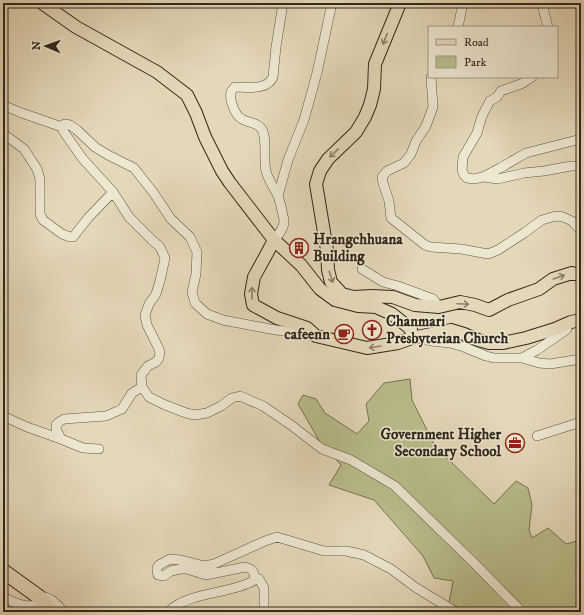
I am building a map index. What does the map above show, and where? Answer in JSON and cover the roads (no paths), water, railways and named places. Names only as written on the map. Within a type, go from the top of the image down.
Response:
[{"type":"highway","points":[[3,571],[45,606]]},
{"type":"main road","points":[[42,3],[76,27],[157,72],[187,95],[222,172],[274,240],[301,265],[320,289],[335,300],[358,306],[376,307],[392,314],[411,329],[415,337]]},
{"type":"main road","points":[[400,3],[375,64],[374,89],[365,117],[356,132],[328,159],[320,172],[316,184],[331,282],[342,294],[354,297],[372,296],[392,298],[416,305],[439,307],[460,302],[489,310],[508,300],[540,289],[553,279],[572,273],[581,275]]},
{"type":"main road","points":[[274,240],[254,277],[251,294],[253,305],[277,318],[307,328],[316,336],[367,348],[398,343],[415,337],[452,330],[489,344],[503,343],[526,338],[555,330],[571,322],[581,320]]},
{"type":"street","points":[[274,240],[284,223],[278,196],[269,180],[266,170],[263,130],[258,125],[241,119],[238,116],[235,112],[231,91],[234,87],[264,86],[272,81],[283,3]]},
{"type":"street","points":[[278,196],[288,160],[304,120],[317,73],[332,3]]},
{"type":"street","points":[[458,26],[463,3]]},
{"type":"street","points":[[543,3],[548,26]]},
{"type":"street","points":[[431,78],[433,107],[426,126],[416,141],[411,154],[404,163],[387,171],[382,177],[389,201],[391,218],[431,248],[461,249],[488,254],[498,250],[542,220],[552,217],[558,216],[568,218],[581,231]]},
{"type":"street","points":[[530,78],[521,84],[501,91],[490,102],[482,116],[477,133],[463,156],[462,170],[464,175],[467,178],[474,179],[483,177],[526,153],[581,139]]},
{"type":"street","points":[[3,105],[62,127],[82,158],[113,192],[129,216],[160,247],[165,258],[160,281],[156,294],[149,304],[145,315],[146,326],[160,352],[159,358],[156,362],[148,366],[141,375],[142,387],[149,397],[163,404],[195,415],[207,413],[221,406],[232,398],[240,396],[262,406],[291,425],[322,449],[351,460],[395,486],[522,612]]},
{"type":"street","points":[[62,127],[65,124],[70,125],[108,155],[134,168],[153,192],[171,219],[190,237],[197,252],[196,274],[192,292],[195,303],[207,314],[231,322],[316,336]]},
{"type":"street","points":[[3,134],[24,149],[37,169],[40,179],[40,214],[43,220],[62,234],[73,237],[88,218],[113,192]]},
{"type":"street","points":[[483,177],[498,179],[524,173],[571,166],[578,166],[581,168]]},
{"type":"street","points":[[362,269],[383,282],[433,299],[439,307]]},
{"type":"street","points":[[522,358],[537,350],[566,330],[567,324]]},
{"type":"street","points":[[415,337],[464,347],[494,358],[522,358],[539,363],[550,364],[581,359]]},
{"type":"street","points":[[61,439],[56,429],[56,425],[59,422],[64,419],[106,416],[122,410],[132,393],[142,387]]},
{"type":"street","points":[[3,416],[27,427],[83,448],[99,449]]},
{"type":"street","points":[[536,436],[581,422]]},
{"type":"street","points":[[255,580],[253,570],[245,567],[206,575],[180,569],[171,571],[164,576],[158,575],[156,571],[159,565],[170,559],[182,560],[205,566],[214,564],[264,541],[278,537],[324,551],[346,551],[364,555],[391,569],[415,587],[456,612]]},
{"type":"street","points":[[168,612],[173,606],[185,600],[232,589],[259,579],[264,588],[264,612]]},
{"type":"street","points":[[3,597],[24,606],[45,606],[43,596],[49,598],[64,612]]},
{"type":"place","name":"Hrangchhuana Building","points":[[299,248]]},
{"type":"place","name":"Chanmari Presbyterian Church","points":[[372,330]]},
{"type":"place","name":"cafeenn","points":[[344,334]]},
{"type":"place","name":"Government Higher Secondary School","points":[[515,443]]}]
